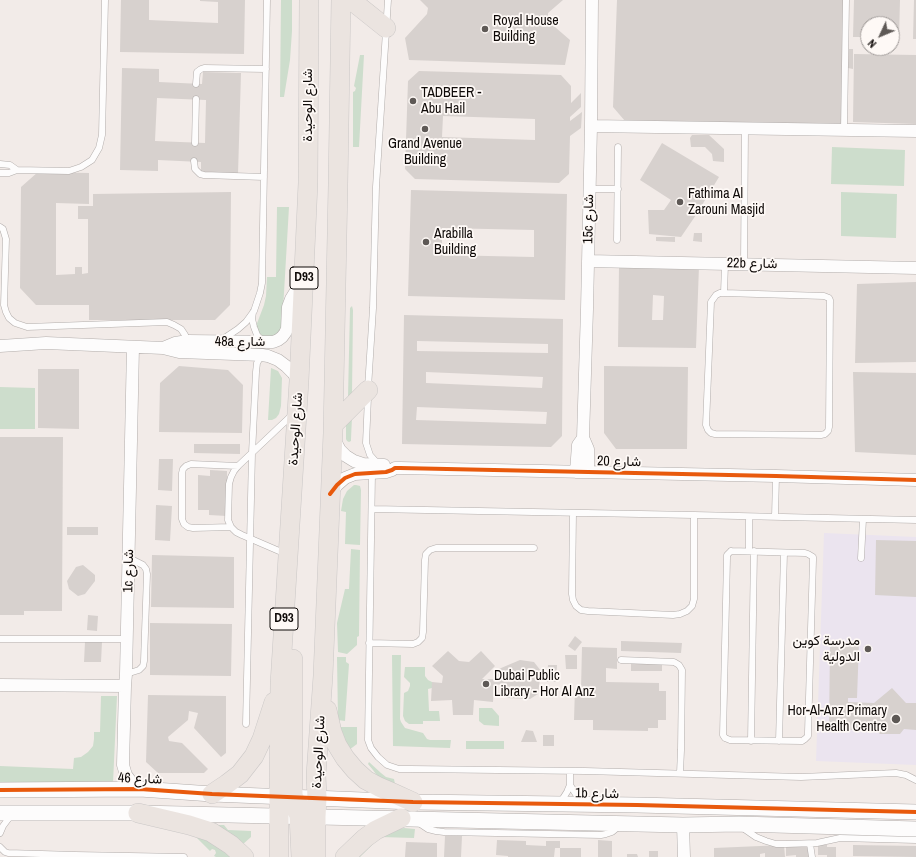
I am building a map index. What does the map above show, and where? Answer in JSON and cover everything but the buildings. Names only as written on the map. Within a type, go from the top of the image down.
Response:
[{"type":"main road","name":"شارع الوحيدة","points":[[279,857],[279,816],[286,797],[280,684],[299,381],[308,183],[309,0]]},
{"type":"main road","name":"شارع الوحيدة","points":[[316,857],[310,810],[316,775],[323,676],[333,429],[341,0]]},
{"type":"main road","points":[[351,0],[386,28]]},
{"type":"main road","points":[[333,429],[368,390]]},
{"type":"main road","points":[[285,606],[292,617],[293,624],[286,797],[297,803],[302,808],[310,810],[301,857]]},
{"type":"main road","points":[[323,676],[328,716],[332,732],[337,745],[345,758],[354,770],[366,780],[393,793],[409,813],[376,830],[345,857]]},
{"type":"main road","points":[[212,794],[240,774],[254,756],[262,739],[280,684]]},
{"type":"main road","points":[[138,813],[190,825],[211,832],[231,845],[244,857]]},
{"type":"street","name":"15c شارع","points":[[582,472],[578,445],[582,438],[587,309],[592,0]]},
{"type":"street","points":[[591,126],[916,132]]},
{"type":"street","name":"22b شارع","points":[[588,261],[916,268]]},
{"type":"street","name":"48a شارع","points":[[163,348],[175,343],[188,341],[273,342],[278,340],[285,334],[287,329],[288,308],[291,299],[296,291],[303,286]]},
{"type":"street","name":"48a شارع","points":[[0,346],[46,343],[163,348],[180,352],[262,354],[278,360],[293,373],[299,381]]},
{"type":"street","name":"1c شارع","points":[[133,347],[123,765],[126,775],[132,783],[140,789]]},
{"type":"street","name":"شارع 20","points":[[333,429],[335,442],[346,456],[354,461],[376,469],[389,471],[395,468],[916,480]]},
{"type":"street","name":"شارع 20","points":[[330,494],[336,485],[345,478],[376,469]]},
{"type":"street","points":[[0,685],[126,680]]},
{"type":"street","name":"شارع 46","points":[[0,790],[140,789],[286,797]]},
{"type":"street","name":"1b شارع","points":[[409,813],[559,804],[916,812]]},
{"type":"street","name":"1b شارع","points":[[279,816],[310,810],[683,825],[739,824],[916,829]]},
{"type":"street","points":[[6,813],[138,813],[279,816]]},
{"type":"street","points":[[683,825],[684,857]]},
{"type":"lane","points":[[0,173],[10,173],[17,170],[69,171],[82,168],[92,160],[99,148],[102,135],[105,0]]},
{"type":"lane","points":[[263,342],[257,335],[252,319],[262,283],[267,0]]},
{"type":"lane","points":[[388,0],[376,187],[373,308],[366,443],[376,469],[372,509],[369,643],[368,740],[371,748],[378,757],[388,765],[399,769],[410,770],[570,771],[801,776],[896,773],[906,775],[916,780]]},
{"type":"lane","points":[[844,130],[846,0]]},
{"type":"lane","points":[[196,84],[197,72],[204,68],[266,69]]},
{"type":"lane","points":[[195,143],[196,99]]},
{"type":"lane","points":[[744,264],[745,129]]},
{"type":"lane","points":[[617,240],[618,147]]},
{"type":"lane","points":[[194,161],[195,169],[200,174],[204,175],[264,177]]},
{"type":"lane","points":[[0,164],[10,166],[17,170]]},
{"type":"lane","points":[[590,189],[618,189]]},
{"type":"lane","points":[[0,227],[3,229],[6,239],[2,275],[4,305],[9,318],[14,322],[27,326],[167,322],[181,329],[188,341]]},
{"type":"lane","points":[[724,293],[725,264]]},
{"type":"lane","points":[[724,293],[824,296],[829,298],[829,427],[825,434],[715,434],[708,430],[706,425],[711,302],[716,295],[724,293]]},
{"type":"lane","points":[[220,342],[238,330],[254,311]]},
{"type":"lane","points":[[246,724],[252,453],[256,372],[257,363],[262,354]]},
{"type":"lane","points":[[288,555],[250,539],[236,532],[231,527],[228,520],[230,484],[231,477],[238,466],[296,411]]},
{"type":"lane","points":[[231,527],[193,528],[184,524],[182,519],[182,473],[186,466],[191,464],[238,466]]},
{"type":"lane","points":[[775,517],[776,476]]},
{"type":"lane","points":[[372,509],[916,520]]},
{"type":"lane","points":[[573,513],[572,594],[576,606],[581,610],[588,611],[673,614],[680,614],[687,611],[692,606],[694,599],[694,515]]},
{"type":"lane","points":[[749,517],[751,551],[751,741]]},
{"type":"lane","points":[[861,558],[863,519]]},
{"type":"lane","points":[[369,643],[413,644],[422,638],[425,560],[426,554],[430,550],[436,548],[534,548]]},
{"type":"lane","points":[[731,551],[784,553],[808,554],[813,557],[808,736],[802,741],[730,740],[725,738],[723,735],[727,555],[731,551]]},
{"type":"lane","points":[[780,741],[784,553]]},
{"type":"lane","points":[[126,680],[143,666],[144,661],[147,574],[143,565],[129,558]]},
{"type":"lane","points":[[0,639],[127,639]]},
{"type":"lane","points":[[621,660],[674,662],[679,665],[682,670],[680,773]]},
{"type":"lane","points":[[559,804],[570,785],[570,771]]},
{"type":"lane","points":[[570,785],[582,805]]},
{"type":"lane","points":[[0,833],[2,826],[7,819],[6,813]]},
{"type":"lane","points":[[739,824],[756,837],[776,844],[810,844],[840,838],[916,840]]},
{"type":"lane","points":[[810,844],[812,857]]},
{"type":"lane","points":[[0,847],[8,853],[75,856],[184,857]]},
{"type":"shaded area","name":"مدرسة كوين الدولية","points":[[824,533],[916,537],[916,765],[816,761]]},
{"type":"green space","points":[[281,0],[292,0],[290,60],[284,97],[280,97]]},
{"type":"green space","points":[[360,55],[364,55],[359,147],[353,147],[353,92],[356,88],[354,86]]},
{"type":"green space","points":[[832,147],[905,150],[904,186],[831,184]]},
{"type":"green space","points":[[841,192],[897,194],[896,238],[841,236]]},
{"type":"green space","points":[[277,207],[289,207],[282,327],[276,338],[259,336],[256,326],[264,305],[267,277],[276,277]]},
{"type":"green space","points":[[352,306],[352,395],[348,397],[350,308]]},
{"type":"green space","points":[[271,368],[278,371],[282,378],[281,406],[279,414],[276,418],[268,420]]},
{"type":"green space","points":[[0,387],[35,388],[35,429],[0,429]]},
{"type":"green space","points":[[352,417],[351,441],[349,442],[346,439],[346,421]]},
{"type":"green space","points":[[354,485],[360,486],[361,490],[360,545],[345,544],[346,512],[341,511],[343,499],[347,491]]},
{"type":"green space","points":[[351,549],[360,550],[359,636],[357,637],[357,645],[347,654],[338,652],[337,623],[345,589],[349,589]]},
{"type":"green space","points":[[392,655],[401,655],[401,722],[405,728],[423,733],[427,739],[451,740],[450,748],[393,746]]},
{"type":"green space","points":[[337,657],[346,657],[346,662],[349,664],[345,721],[338,720]]},
{"type":"green space","points":[[405,667],[425,667],[425,676],[432,682],[432,688],[428,689],[429,711],[439,711],[440,721],[423,721],[423,724],[409,724],[405,721],[403,716],[404,693],[408,691],[410,683],[404,677]]},
{"type":"green space","points":[[101,696],[117,696],[113,783],[0,785],[0,766],[73,769],[74,758],[81,757],[88,752],[93,746],[94,732],[100,732]]},
{"type":"green space","points":[[479,708],[492,708],[499,716],[499,726],[484,725],[479,721]]},
{"type":"green space","points":[[340,727],[357,727],[357,744],[349,750]]},
{"type":"green space","points":[[466,741],[504,741],[504,749],[466,749]]},
{"type":"green space","points":[[369,762],[386,777],[394,779],[395,784],[378,777],[368,764]]},
{"type":"green space","points":[[213,825],[224,825],[228,830],[251,831],[251,837],[242,845]]},
{"type":"green space","points":[[404,828],[415,829],[414,838],[380,837],[360,857],[357,855],[375,838]]},
{"type":"green space","points":[[195,832],[234,853],[230,857],[214,856],[216,853],[215,850],[212,849],[210,851],[196,837],[194,837]]},
{"type":"cycle path","points":[[330,494],[345,478],[355,474],[386,472],[395,468],[916,480]]},
{"type":"cycle path","points":[[0,790],[140,789],[212,794],[413,802],[637,805],[916,812]]},
{"type":"place","name":"Royal House Building","points":[[485,29]]},
{"type":"place","name":"TADBEER - Abu Hail","points":[[413,101]]},
{"type":"place","name":"Grand Avenue Building","points":[[425,129]]},
{"type":"place","name":"Fathima Al Zarouni Masjid","points":[[680,202]]},
{"type":"place","name":"Arabilla Building","points":[[426,242]]},
{"type":"place","name":"مدرسة كوين الدولية","points":[[868,649]]},
{"type":"place","name":"Dubai Public Library - Hor Al Anz","points":[[486,684]]},
{"type":"place","name":"Hor-Al-Anz Primary Health Centre","points":[[896,719]]}]
